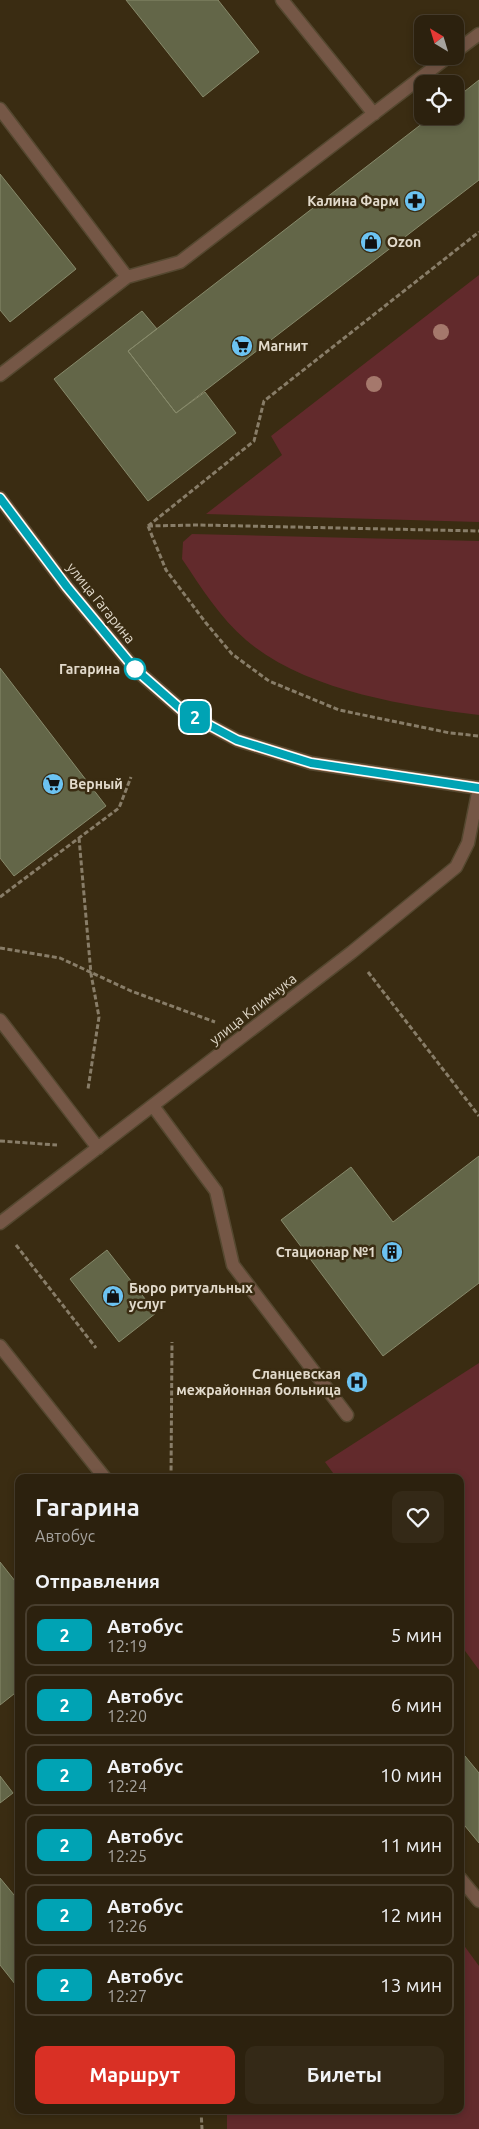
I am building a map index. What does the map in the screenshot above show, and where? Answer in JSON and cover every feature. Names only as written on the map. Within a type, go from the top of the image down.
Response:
[{"type":"main road","name":"улица Гагарина","points":[[1,501],[67,587],[135,669],[183,711],[237,740],[311,763],[479,788]]},
{"type":"street","points":[[282,0],[374,114]]},
{"type":"street","points":[[464,45],[479,34]]},
{"type":"street","points":[[0,375],[127,277],[180,262],[437,65]]},
{"type":"street","points":[[0,109],[127,277]]},
{"type":"street","name":"улица Климчука","points":[[0,1224],[352,952],[456,867],[468,843],[479,788]]},
{"type":"street","points":[[0,1020],[98,1148]]},
{"type":"street","points":[[153,1106],[216,1191],[233,1265],[347,1415]]},
{"type":"street","points":[[0,1346],[102,1474]]},
{"type":"street","points":[[464,1883],[479,1901]]},
{"type":"path","points":[[148,526],[254,441],[264,400],[479,232]]},
{"type":"path","points":[[148,526],[199,525],[479,532]]},
{"type":"path","points":[[148,526],[166,570],[206,623],[232,654],[269,681],[339,710],[450,733],[479,736]]},
{"type":"path","points":[[0,897],[119,808],[131,777]]},
{"type":"path","points":[[79,838],[91,974],[99,1017],[87,1085],[89,1094]]},
{"type":"path","points":[[0,948],[60,958],[131,992],[246,1034]]},
{"type":"path","points":[[352,952],[479,1116]]},
{"type":"path","points":[[0,1141],[98,1148]]},
{"type":"path","points":[[12,1240],[96,1348]]},
{"type":"path","points":[[171,1474],[172,1342]]},
{"type":"path","points":[[201,2114],[202,2129]]},
{"type":"shaded area","points":[[479,275],[479,522],[206,514],[282,455],[271,436]]},
{"type":"shaded area","points":[[192,534],[479,541],[479,715],[420,707],[357,693],[296,672],[270,657],[246,640],[228,622],[211,602],[182,559],[183,542]]},
{"type":"shaded area","points":[[479,1363],[479,1670],[464,1649],[464,1474],[334,1474],[325,1462]]},
{"type":"shaded area","points":[[464,1945],[479,1966],[479,2129],[227,2129],[227,2114],[464,2114]]},
{"type":"building","points":[[126,0],[218,0],[259,52],[203,97]]},
{"type":"building","points":[[479,80],[479,180],[176,413],[128,351],[420,125],[464,125],[464,92]]},
{"type":"building","points":[[0,174],[76,269],[10,322],[0,310]]},
{"type":"building","points":[[142,311],[157,329],[128,351],[176,413],[205,392],[236,433],[148,501],[54,379]]},
{"type":"building","points":[[0,668],[106,806],[14,876],[0,858]]},
{"type":"building","name":"Стационар №1","points":[[479,1156],[479,1283],[383,1356],[281,1220],[351,1167],[393,1222]]},
{"type":"building","name":"Бюро ритуальных услуг","points":[[107,1250],[156,1313],[119,1342],[70,1279]]},
{"type":"building","points":[[0,1562],[15,1581],[15,1693],[0,1705]]},
{"type":"building","points":[[464,1755],[479,1773],[479,1843],[464,1825]]},
{"type":"building","points":[[0,1776],[13,1793],[0,1803]]},
{"type":"building","points":[[0,1878],[15,1896],[15,1984],[0,1965]]},
{"type":"bus line","name":"2","points":[[0,498],[67,587],[135,669],[183,711],[237,740],[311,763],[479,788]]},
{"type":"place","name":"Калина Фарм","points":[[415,201]]},
{"type":"place","name":"Ozon","points":[[371,242]]},
{"type":"place","name":"Магнит","points":[[242,346]]},
{"type":"place","name":"Гагарина","points":[[135,669]]},
{"type":"place","name":"Верный","points":[[53,784]]},
{"type":"place","name":"Стационар №1","points":[[392,1252]]},
{"type":"place","name":"Бюро ритуальных услуг","points":[[113,1296]]},
{"type":"place","name":"Сланцевская межрайонная больница","points":[[357,1382]]}]
